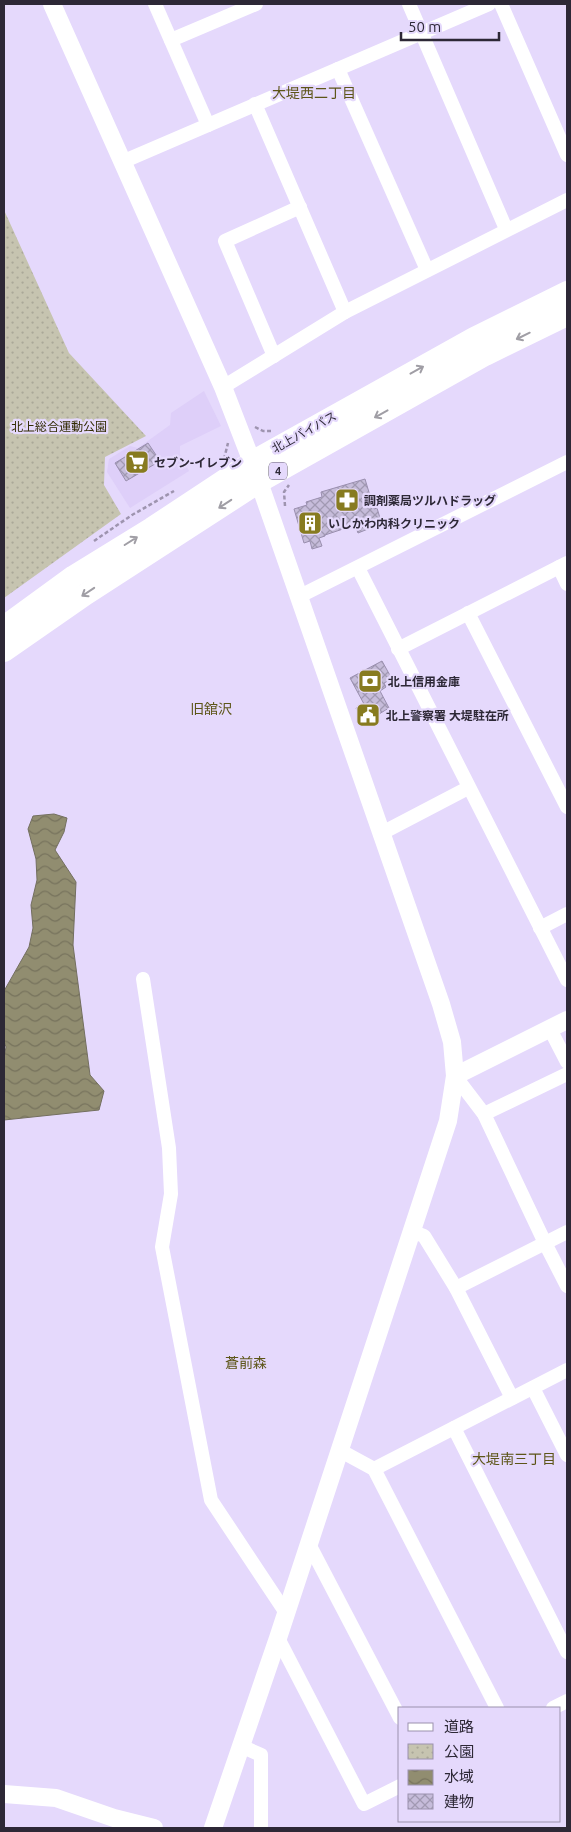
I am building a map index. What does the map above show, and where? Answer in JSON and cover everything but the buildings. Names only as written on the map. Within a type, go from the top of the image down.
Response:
[{"type":"highway","name":"北上バイパス","points":[[4,651],[255,472],[474,338],[567,292]]},
{"type":"highway","name":"北上バイパス","points":[[4,628],[74,576],[152,528],[255,472],[567,315]]},
{"type":"street","points":[[52,4],[223,388],[255,472],[300,596],[380,834],[441,1004],[452,1042],[456,1076],[448,1121],[278,1638],[213,1828]]},
{"type":"street","points":[[155,4],[208,125]]},
{"type":"street","points":[[171,40],[256,4]]},
{"type":"street","points":[[409,4],[506,230]]},
{"type":"street","points":[[122,162],[489,4]]},
{"type":"street","points":[[501,4],[567,155]]},
{"type":"street","points":[[338,69],[428,270]]},
{"type":"street","points":[[255,104],[345,312]]},
{"type":"street","points":[[223,388],[345,312],[567,200]]},
{"type":"street","points":[[274,356],[226,241],[300,207]]},
{"type":"street","points":[[300,596],[567,462]]},
{"type":"street","points":[[398,650],[563,565],[567,584]]},
{"type":"street","points":[[358,568],[567,980]]},
{"type":"street","points":[[468,613],[567,807]]},
{"type":"street","points":[[380,834],[468,788]]},
{"type":"street","points":[[540,928],[567,914]]},
{"type":"street","points":[[143,979],[169,1148],[171,1194],[162,1247],[211,1500],[286,1613]]},
{"type":"street","points":[[456,1076],[567,1020]]},
{"type":"street","points":[[550,1029],[567,1062]]},
{"type":"street","points":[[484,1114],[567,1074]]},
{"type":"street","points":[[456,1076],[484,1114],[567,1286]]},
{"type":"street","points":[[411,1231],[424,1236],[456,1288],[512,1398]]},
{"type":"street","points":[[456,1288],[567,1232]]},
{"type":"street","points":[[374,1469],[567,1370]]},
{"type":"street","points":[[533,1388],[567,1455]]},
{"type":"street","points":[[454,1428],[567,1652]]},
{"type":"street","points":[[339,1450],[374,1469],[496,1707]]},
{"type":"street","points":[[308,1544],[398,1714]]},
{"type":"street","points":[[278,1638],[364,1804],[398,1787]]},
{"type":"street","points":[[555,1707],[567,1701]]},
{"type":"street","points":[[240,1746],[261,1756],[261,1828]]},
{"type":"street","points":[[4,1794],[56,1798],[114,1818],[154,1828]]},
{"type":"path","points":[[222,462],[228,440]]},
{"type":"path","points":[[93,542],[132,515],[179,488]]},
{"type":"shaded area","points":[[204,391],[221,426],[180,446],[180,454],[189,471],[130,508],[107,472],[109,459],[130,446],[138,448],[170,425],[171,413]]},
{"type":"green space","name":"北上総合運動公園","points":[[4,210],[69,353],[146,436],[105,457],[104,485],[121,514],[4,598]]},
{"type":"water","points":[[54,814],[67,818],[64,832],[55,850],[76,882],[73,945],[90,1075],[104,1091],[99,1110],[4,1120],[4,1058],[6,1047],[4,1041],[4,991],[29,947],[33,928],[31,905],[37,880],[36,859],[28,829],[33,816]]},
{"type":"place","name":"セブン-イレブン","points":[[137,462]]},
{"type":"place","name":"調剤薬局ツルハドラッグ","points":[[347,500]]},
{"type":"place","name":"いしかわ内科クリニック","points":[[310,523]]},
{"type":"place","name":"北上信用金庫","points":[[370,681]]},
{"type":"place","name":"北上警察署 大堤駐在所","points":[[368,715]]},
{"type":"district","name":"大堤西二丁目","points":[[314,93]]},
{"type":"district","name":"旧舘沢","points":[[211,709]]},
{"type":"district","name":"蒼前森","points":[[246,1363]]},
{"type":"district","name":"大堤南三丁目","points":[[514,1459]]}]
